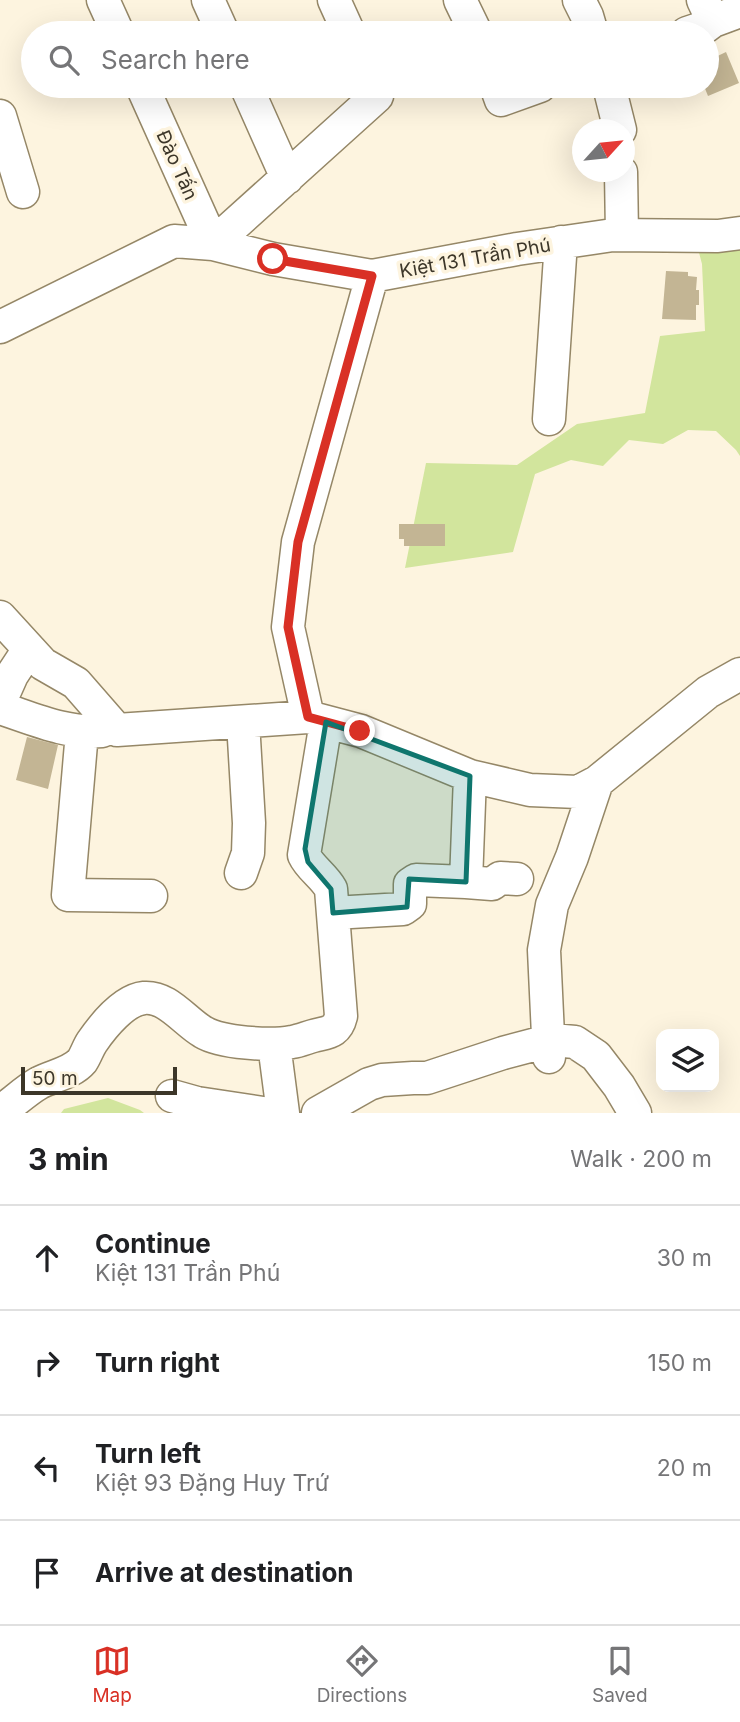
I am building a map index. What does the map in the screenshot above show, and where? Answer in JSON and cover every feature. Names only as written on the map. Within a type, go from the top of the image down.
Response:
[{"type":"street","points":[[103,0],[113,21]]},
{"type":"street","points":[[208,0],[218,21]]},
{"type":"street","points":[[334,0],[344,21]]},
{"type":"street","points":[[460,0],[470,21]]},
{"type":"street","points":[[579,0],[588,21]]},
{"type":"street","name":"Đào Tấn","points":[[147,98],[213,244]]},
{"type":"street","points":[[251,98],[287,178]]},
{"type":"street","points":[[213,244],[375,98]]},
{"type":"street","points":[[612,98],[617,119]]},
{"type":"street","points":[[0,116],[23,192]]},
{"type":"street","points":[[621,182],[622,235]]},
{"type":"street","name":"Kiệt 131 Trần Phú","points":[[0,327],[174,241],[213,244],[273,259],[372,276],[517,248],[613,235],[718,236],[740,233]]},
{"type":"street","points":[[550,419],[561,242]]},
{"type":"street","points":[[0,1112],[38,1084],[82,1061],[91,1043],[118,1012],[127,1004],[143,998],[157,999],[204,1033],[230,1041],[274,1044],[292,1042],[334,1030],[339,1024],[341,1016],[331,889],[304,855],[317,720],[288,627],[298,542],[372,276]]},
{"type":"street","points":[[0,617],[43,664],[76,683],[117,730]]},
{"type":"street","points":[[0,702],[12,675],[29,649]]},
{"type":"street","points":[[0,708],[82,733],[317,720],[360,731],[470,776],[530,790],[578,792],[597,782],[708,692],[740,674]]},
{"type":"street","points":[[241,873],[248,853],[249,823],[243,722]]},
{"type":"street","points":[[82,733],[68,895],[151,896]]},
{"type":"street","points":[[466,882],[470,776]]},
{"type":"street","points":[[549,1049],[544,950],[551,905],[572,857],[597,782]]},
{"type":"street","points":[[333,913],[403,909],[410,904],[410,884],[416,880],[492,884],[499,878],[517,879]]},
{"type":"street","points":[[344,1113],[381,1095],[436,1091],[575,1042],[597,1056],[635,1113]]},
{"type":"street","points":[[274,1044],[283,1113]]},
{"type":"street","points":[[318,1113],[369,1084],[382,1080],[427,1078],[503,1053],[549,1049],[558,1056],[580,1063],[589,1071],[616,1113]]},
{"type":"street","points":[[172,1097],[263,1113]]},
{"type":"highlighted area","points":[[326,722],[470,776],[466,882],[409,879],[407,907],[333,913],[331,889],[308,862],[305,849]]},
{"type":"green space","points":[[740,240],[740,456],[716,431],[688,430],[663,444],[629,440],[603,466],[571,460],[535,474],[513,552],[405,568],[426,463],[517,465],[577,424],[645,413],[660,336],[705,331],[702,264],[697,245]]},
{"type":"green space","points":[[108,1098],[144,1113],[61,1113],[64,1109]]},
{"type":"building","points":[[726,52],[739,83],[719,91],[719,55]]},
{"type":"building","points":[[666,271],[688,272],[688,276],[697,277],[699,305],[696,305],[696,320],[662,319]]},
{"type":"building","points":[[399,524],[445,524],[445,546],[404,546],[404,539],[399,539]]},
{"type":"building","points":[[27,737],[58,745],[48,789],[16,780]]},
{"type":"route","points":[[273,259],[372,276],[298,542],[288,627],[308,717],[360,731]]}]
